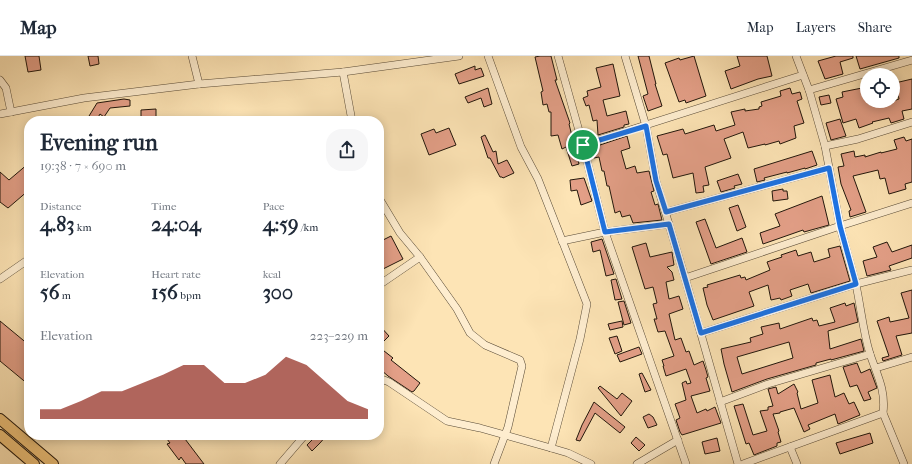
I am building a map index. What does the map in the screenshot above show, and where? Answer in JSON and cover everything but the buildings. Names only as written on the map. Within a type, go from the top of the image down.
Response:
[{"type":"main road","points":[[0,419],[24,439]]},
{"type":"main road","points":[[0,435],[34,464]]},
{"type":"main road","points":[[25,440],[53,464]]},
{"type":"street","points":[[192,56],[199,84]]},
{"type":"street","points":[[0,114],[84,98],[199,84],[343,72],[459,56]]},
{"type":"street","points":[[488,56],[522,147],[538,179],[587,304],[580,338],[551,448]]},
{"type":"street","points":[[558,56],[605,232],[686,464]]},
{"type":"street","points":[[625,56],[646,126],[656,181],[738,464]]},
{"type":"street","points":[[796,56],[809,90],[825,146],[840,226],[856,284],[870,354],[876,368],[885,401],[883,413],[904,464]]},
{"type":"street","points":[[809,90],[912,60]]},
{"type":"street","points":[[343,72],[351,116]]},
{"type":"street","points":[[583,145],[803,75]]},
{"type":"street","points":[[0,80],[6,88],[11,112]]},
{"type":"street","points":[[825,146],[858,139],[912,122]]},
{"type":"street","points":[[666,212],[829,168]]},
{"type":"street","points":[[685,278],[912,203]]},
{"type":"street","points":[[384,206],[400,233],[420,257],[457,309],[470,333],[485,345],[520,360],[522,366],[506,434],[494,464]]},
{"type":"street","points":[[562,241],[605,232],[669,224]]},
{"type":"street","points":[[384,282],[420,257]]},
{"type":"street","points":[[0,279],[24,263]]},
{"type":"street","points":[[701,333],[856,284],[912,270]]},
{"type":"street","points":[[720,402],[768,384],[870,354]]},
{"type":"street","points":[[876,368],[912,357]]},
{"type":"street","points":[[384,380],[447,421],[506,434],[568,453],[591,464]]},
{"type":"street","points":[[743,464],[883,413]]},
{"type":"street","points":[[280,464],[301,440]]},
{"type":"street","points":[[637,464],[678,440]]},
{"type":"street","points":[[790,447],[797,464]]},
{"type":"route","points":[[646,126],[656,181],[666,212],[829,168],[840,226],[856,284],[701,333],[669,224],[605,232],[583,145],[646,126]]}]
